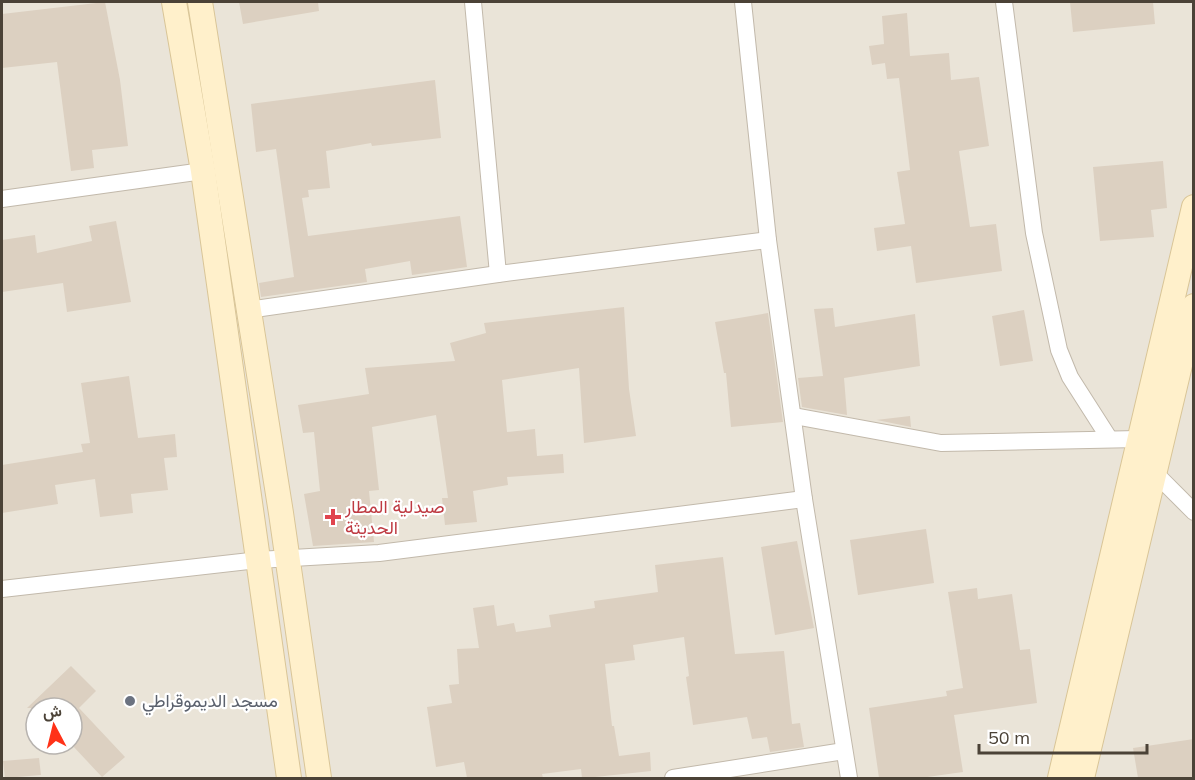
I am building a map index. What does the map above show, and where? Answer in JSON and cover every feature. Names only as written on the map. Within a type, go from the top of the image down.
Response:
[{"type":"main road","points":[[174,2],[202,171],[290,778]]},
{"type":"main road","points":[[200,2],[319,778]]},
{"type":"main road","points":[[1060,778],[1194,207]]},
{"type":"main road","points":[[1082,778],[1155,473],[1186,368],[1194,306]]},
{"type":"street","points":[[472,2],[498,274]]},
{"type":"street","points":[[743,2],[768,240],[804,499],[849,778]]},
{"type":"street","points":[[1004,2],[1034,233],[1059,350],[1070,378],[1109,438]]},
{"type":"street","points":[[2,199],[202,171]]},
{"type":"street","points":[[248,310],[498,274],[768,240]]},
{"type":"street","points":[[794,416],[941,443],[983,444],[1109,438],[1138,439]]},
{"type":"street","points":[[1155,473],[1194,512]]},
{"type":"street","points":[[2,589],[258,560],[379,553],[804,499]]},
{"type":"street","points":[[673,778],[844,751]]},
{"type":"shaded area","points":[[2,2],[1193,2],[1193,778],[2,778]]},
{"type":"building","points":[[105,2],[120,80],[128,146],[92,150],[94,168],[71,171],[57,62],[2,68],[2,14]]},
{"type":"building","points":[[239,2],[318,2],[319,11],[243,24]]},
{"type":"building","points":[[1070,2],[1153,2],[1155,24],[1073,32]]},
{"type":"building","points":[[907,13],[910,56],[949,53],[951,80],[979,77],[989,146],[959,151],[970,227],[996,224],[1002,271],[916,283],[911,246],[877,251],[874,228],[905,224],[897,172],[910,170],[899,78],[887,79],[885,63],[872,65],[869,46],[884,44],[882,16]]},
{"type":"building","points":[[435,80],[441,138],[372,146],[371,143],[326,151],[330,188],[308,190],[309,197],[302,198],[308,236],[460,216],[467,267],[412,275],[410,261],[365,269],[367,282],[261,297],[259,283],[294,277],[276,149],[256,152],[251,104]]},
{"type":"building","points":[[1163,161],[1167,208],[1151,210],[1154,237],[1100,241],[1093,167]]},
{"type":"building","points":[[116,221],[131,302],[67,312],[63,283],[2,292],[2,240],[35,235],[37,253],[92,241],[89,226]]},
{"type":"building","points":[[624,307],[629,389],[636,436],[584,443],[579,368],[502,380],[507,432],[535,429],[537,456],[563,454],[564,473],[507,477],[508,485],[473,491],[477,522],[445,525],[442,498],[448,498],[436,415],[372,427],[379,490],[369,491],[374,542],[313,546],[304,494],[320,491],[314,432],[303,433],[298,405],[369,394],[365,368],[455,361],[450,343],[486,333],[484,323]]},
{"type":"building","points":[[833,308],[835,327],[915,314],[920,366],[844,378],[847,415],[802,407],[798,378],[823,376],[814,309]]},
{"type":"building","points":[[1024,310],[1033,361],[1000,366],[992,316]]},
{"type":"building","points":[[768,313],[783,422],[731,427],[726,373],[724,373],[715,322]]},
{"type":"building","points":[[129,376],[138,438],[175,434],[177,457],[164,458],[168,490],[131,494],[133,513],[100,517],[95,479],[55,485],[58,504],[2,513],[2,465],[83,452],[81,444],[90,443],[81,383]]},
{"type":"building","points":[[910,416],[911,427],[876,420]]},
{"type":"building","points":[[926,529],[934,583],[858,595],[850,540]]},
{"type":"building","points":[[797,541],[814,628],[775,635],[761,547]]},
{"type":"building","points":[[723,557],[735,654],[784,651],[792,724],[800,723],[804,747],[770,752],[767,737],[752,739],[747,717],[693,725],[686,677],[689,676],[684,637],[633,645],[635,660],[605,664],[612,726],[614,726],[619,756],[650,752],[651,771],[582,778],[581,769],[542,774],[543,778],[467,778],[464,762],[436,767],[427,707],[452,703],[449,685],[459,684],[457,649],[479,648],[473,608],[494,605],[497,626],[514,623],[516,632],[551,627],[549,615],[595,608],[594,601],[658,592],[655,565]]},
{"type":"building","points":[[977,588],[978,599],[1012,594],[1020,650],[1030,649],[1037,703],[954,715],[963,772],[920,778],[879,778],[869,708],[947,696],[946,691],[963,688],[948,592]]},
{"type":"building","points":[[71,666],[96,691],[84,703],[84,696],[40,696]]},
{"type":"building","points":[[84,713],[125,757],[102,777],[82,756]]},
{"type":"building","points":[[1194,739],[1194,778],[1138,778],[1133,748]]},
{"type":"building","points":[[39,758],[41,775],[5,778],[3,761]]},
{"type":"place","name":"صيدلية المطار الحديثة","points":[[333,517]]},
{"type":"place","name":"مسجد الديموقراطي","points":[[130,701]]}]
